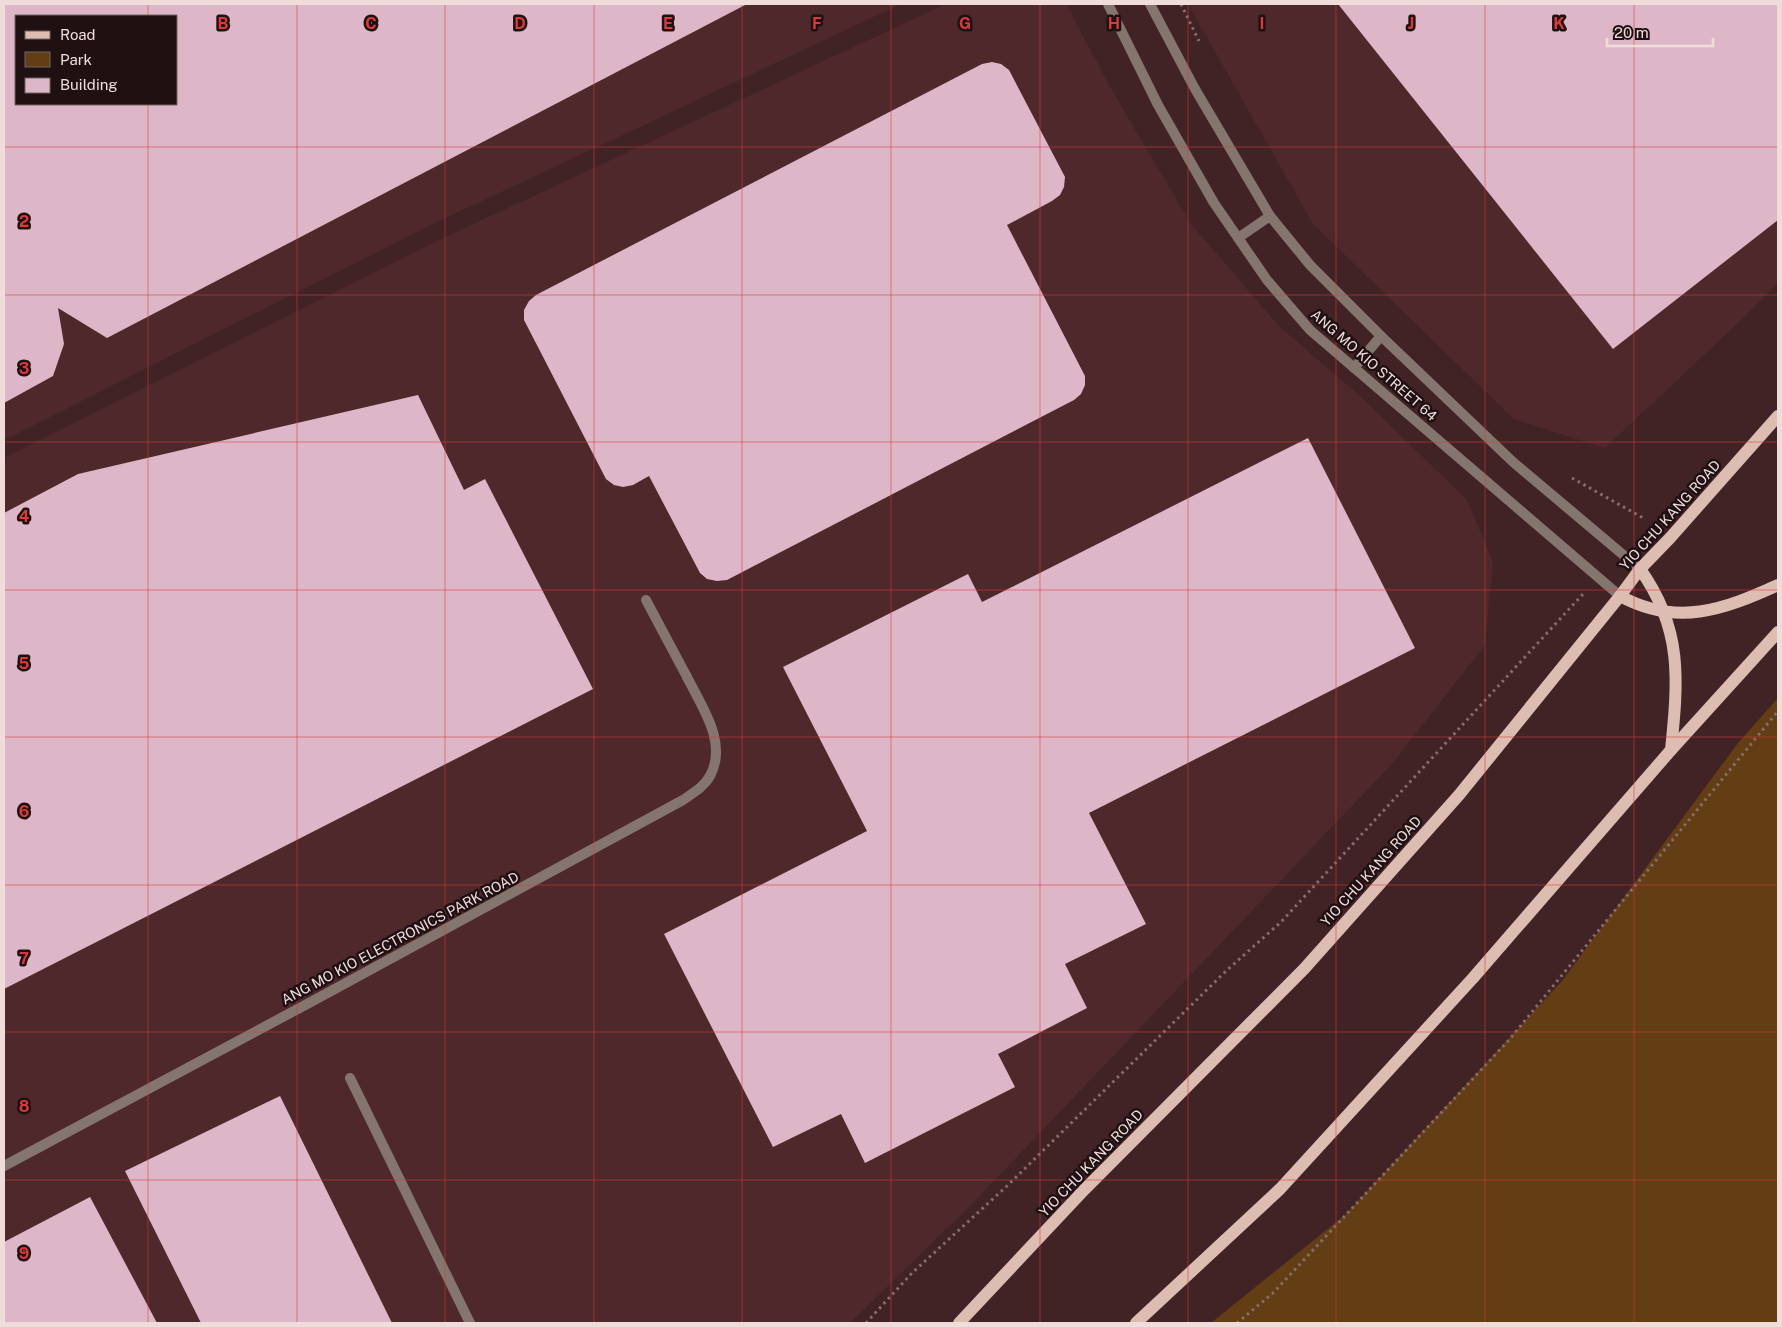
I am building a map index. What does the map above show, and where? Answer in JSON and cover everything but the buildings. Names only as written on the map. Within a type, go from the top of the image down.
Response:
[{"type":"main road","name":"YIO CHU KANG ROAD","points":[[959,1323],[1084,1190],[1304,969],[1459,795],[1620,596],[1640,568],[1670,538],[1778,416]]},
{"type":"main road","points":[[1640,568],[1654,590],[1664,612],[1673,641],[1676,667],[1676,696],[1671,750]]},
{"type":"main road","points":[[1620,596],[1645,608],[1687,614],[1701,612],[1750,598],[1778,585]]},
{"type":"main road","points":[[1136,1323],[1280,1189],[1473,978],[1671,750],[1778,632]]},
{"type":"street","name":"ANG MO KIO STREET 64","points":[[1108,4],[1158,105],[1214,203],[1267,280],[1310,330],[1620,596]]},
{"type":"street","name":"ANG MO KIO STREET 64","points":[[1150,4],[1195,89],[1270,216],[1310,265],[1381,336],[1513,462],[1640,568]]},
{"type":"street","points":[[1238,238],[1270,216]]},
{"type":"street","points":[[1354,368],[1381,336]]},
{"type":"street","name":"ANG MO KIO ELECTRONICS PARK ROAD","points":[[4,1166],[684,800],[700,788],[710,777],[717,754],[714,730],[646,600]]},
{"type":"street","points":[[350,1078],[470,1323]]},
{"type":"path","points":[[1181,4],[1201,46]]},
{"type":"path","points":[[1570,477],[1645,519]]},
{"type":"path","points":[[866,1323],[912,1273],[1007,1186],[1226,971],[1281,922],[1584,593]]},
{"type":"path","points":[[1237,1323],[1274,1293],[1509,1040],[1778,712]]},
{"type":"shaded area","points":[[4,4],[901,4],[435,223],[4,440]]},
{"type":"shaded area","points":[[946,4],[1066,4],[1110,87],[1191,224],[1279,326],[1361,397],[1467,500],[1493,562],[1485,645],[1391,765],[971,1205],[850,1323],[4,1323],[4,458],[437,241]]},
{"type":"shaded area","points":[[1188,4],[1778,4],[1778,283],[1605,448],[1514,419],[1313,224]]},
{"type":"green space","points":[[1778,698],[1778,1323],[1211,1323],[1345,1215],[1562,981],[1738,743]]}]
